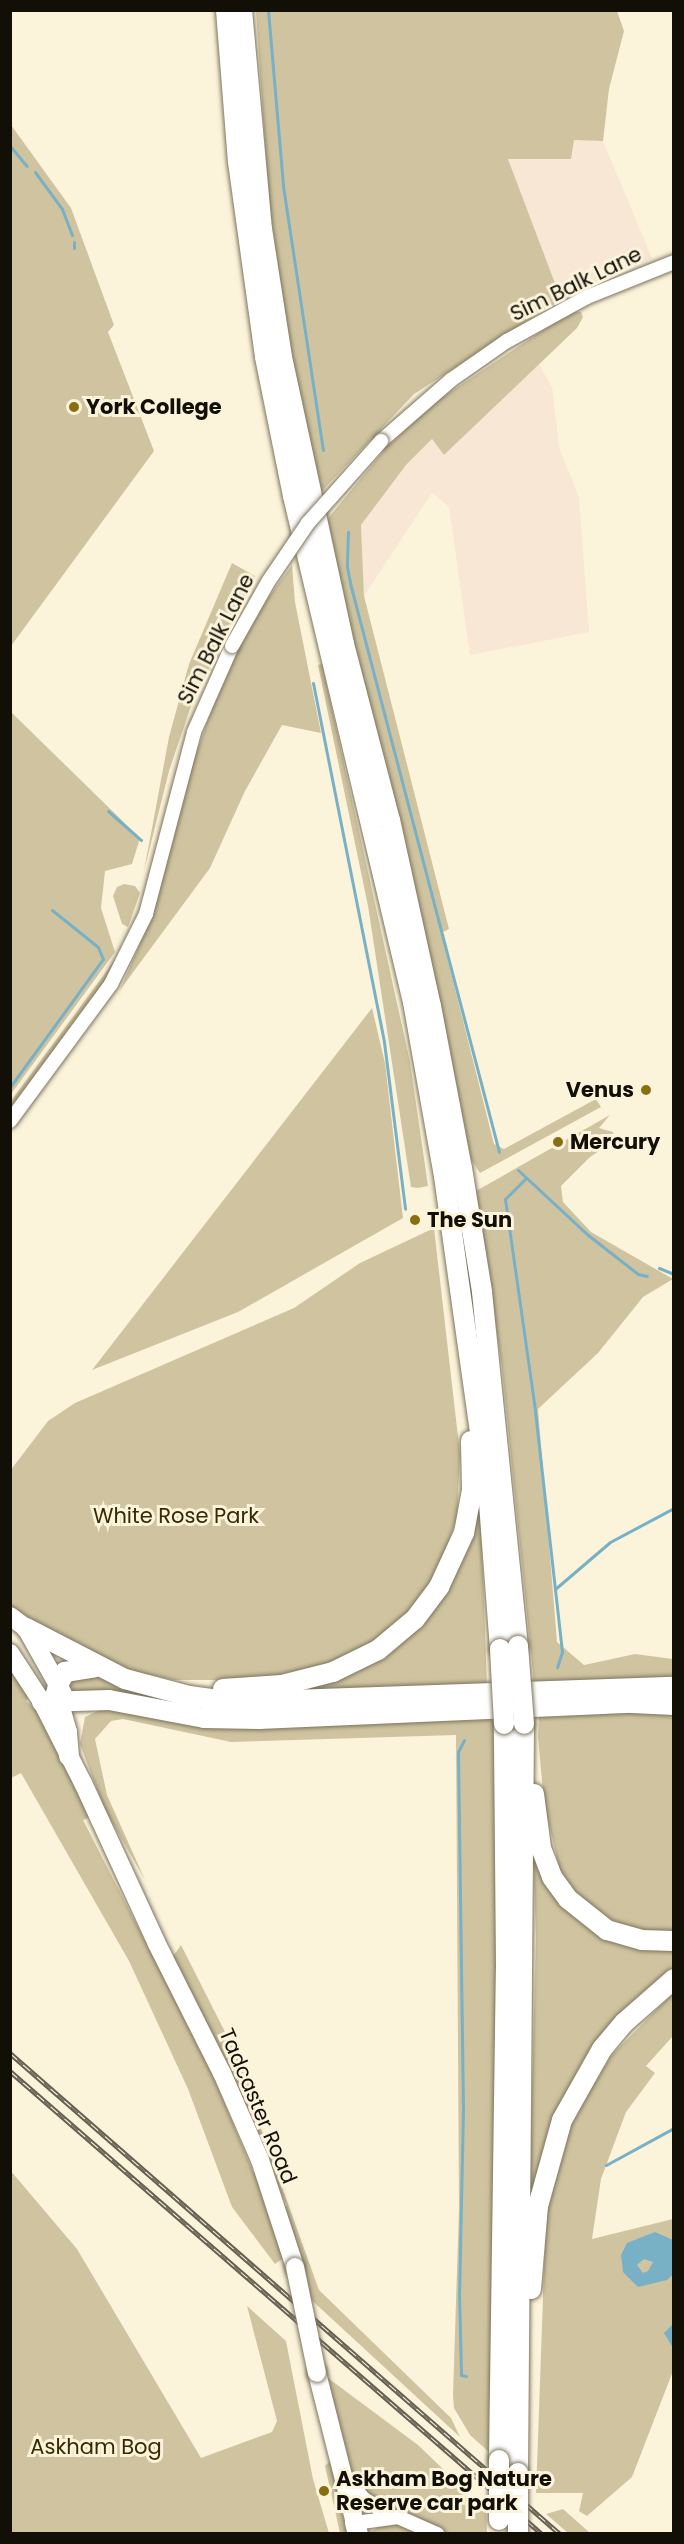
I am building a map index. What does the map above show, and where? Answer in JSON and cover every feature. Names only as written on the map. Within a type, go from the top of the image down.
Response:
[{"type":"highway","points":[[226,10],[238,162],[264,357],[296,507],[453,1172]]},
{"type":"highway","points":[[242,10],[260,206],[282,357],[344,644],[423,971],[461,1223],[467,1325],[509,1647]]},
{"type":"highway","points":[[461,1223],[483,1304],[514,1724],[518,2534]]},
{"type":"highway","points":[[152,1687],[245,1689],[307,1681],[358,1661],[415,1619],[439,1587],[465,1533],[472,1490],[464,1356],[467,1325]]},
{"type":"highway","points":[[18,1622],[95,1666],[152,1687],[189,1696],[263,1703],[674,1687]]},
{"type":"highway","points":[[69,1756],[67,1732],[56,1697],[65,1672],[95,1666]]},
{"type":"highway","points":[[56,1697],[103,1700],[204,1718],[259,1719],[632,1703],[674,1705]]},
{"type":"highway","points":[[75,1730],[83,1711],[103,1700]]},
{"type":"highway","points":[[514,1724],[538,1835],[552,1877],[580,1911],[607,1930],[642,1940],[674,1941]]},
{"type":"highway","points":[[499,2527],[506,1969],[514,1724]]},
{"type":"highway","points":[[518,2411],[526,2384],[538,2206],[562,2120],[602,2049],[625,2022],[674,1979]]},
{"type":"main road","name":"Tadcaster Road","points":[[18,1622],[75,1730],[83,1783]]},
{"type":"main road","name":"Tadcaster Road","points":[[10,1653],[56,1697]]},
{"type":"main road","name":"Tadcaster Road","points":[[69,1756],[260,2160],[295,2267],[317,2373],[357,2528]]},
{"type":"street","name":"Sim Balk Lane","points":[[10,1121],[111,984],[146,914],[194,732],[231,646],[268,582],[308,524],[381,441],[451,380],[507,341],[587,297],[674,262]]},
{"type":"street","name":"Tadcaster Road","points":[[339,2465],[358,2494],[391,2516],[419,2523],[437,2534]]},
{"type":"street","name":"Tadcaster Road","points":[[357,2528],[391,2516]]},
{"type":"shaded area","points":[[573,139],[603,141],[652,258],[561,299],[508,159],[571,159]]},
{"type":"shaded area","points":[[539,364],[552,387],[559,447],[579,497],[589,632],[470,655],[449,507],[432,493],[364,596],[361,525],[406,465],[432,439],[444,455]]},
{"type":"green space","points":[[256,11],[617,11],[624,31],[609,89],[603,141],[574,140],[571,159],[508,159],[561,299],[414,394],[320,493],[293,368],[269,203]]},
{"type":"green space","name":"York College","points":[[11,125],[71,208],[114,325],[108,332],[154,451],[11,646]]},
{"type":"green space","points":[[572,311],[581,312],[583,317],[577,328],[444,455],[432,439],[406,465],[361,525],[364,596],[449,929],[441,933],[494,1144],[504,1149],[596,1099],[601,1107],[480,1173],[466,1152],[325,522],[387,447],[435,402]]},
{"type":"green space","points":[[232,563],[255,576],[192,703],[169,771],[144,871],[169,737],[189,664]]},
{"type":"green space","points":[[292,565],[295,602],[321,733],[282,725],[245,791],[210,868],[120,990],[149,923],[184,788],[216,697],[255,616]]},
{"type":"green space","points":[[322,664],[410,1062],[428,1186],[418,1188],[411,1187],[368,906],[318,665]]},
{"type":"green space","points":[[10,711],[140,838],[132,864],[105,871],[101,908],[115,952],[11,1094]]},
{"type":"green space","points":[[124,884],[135,886],[140,893],[128,927],[122,924],[113,896],[117,887]]},
{"type":"green space","points":[[117,957],[103,986],[11,1111],[11,1101]]},
{"type":"green space","points":[[372,1008],[385,1063],[403,1218],[238,1312],[92,1370]]},
{"type":"green space","points":[[610,1115],[599,1128],[613,1132],[614,1141],[590,1157],[561,1186],[563,1202],[591,1232],[673,1279],[643,1297],[598,1353],[538,1409],[557,1642],[584,1665],[635,1654],[673,1659],[673,1681],[534,1683],[502,1367],[476,1191]]},
{"type":"green space","name":"White Rose Park","points":[[434,1228],[460,1454],[457,1517],[440,1567],[411,1610],[350,1660],[300,1675],[245,1680],[174,1680],[110,1666],[11,1607],[10,1471],[48,1421],[75,1403],[294,1308],[360,1263]]},
{"type":"green space","points":[[479,1467],[487,1686],[283,1696],[372,1660],[440,1595]]},
{"type":"green space","points":[[10,1663],[30,1695],[26,1701],[44,1717],[90,1817],[83,1820],[209,2066],[253,2172],[259,2176],[286,2256],[275,2264],[232,2207],[188,2089],[129,1961],[21,1773],[11,1778]]},
{"type":"green space","points":[[93,1674],[153,1697],[230,1710],[69,1695],[67,1684],[76,1677]]},
{"type":"green space","points":[[104,1708],[493,1716],[498,1927],[489,2452],[470,2435],[454,2408],[453,2395],[459,2208],[456,1735],[231,1742],[123,1719],[111,1721],[95,1739],[107,1795],[145,1880],[104,1808],[80,1744],[85,1717]]},
{"type":"green space","points":[[655,1711],[673,1713],[673,1933],[650,1935],[606,1922],[581,1904],[562,1879],[544,1803],[538,1736],[539,1716]]},
{"type":"green space","points":[[533,1842],[566,1907],[673,1950],[674,1970],[618,2021],[529,2215],[536,1938]]},
{"type":"green space","points":[[181,1945],[256,2093],[250,2098],[319,2290],[451,2418],[460,2437],[306,2295],[283,2207],[287,2206],[172,1958]]},
{"type":"green space","points":[[673,1993],[673,2036],[646,2066],[655,2073],[626,2112],[601,2179],[592,2239],[673,2219],[673,2371],[632,2477],[587,2516],[579,2511],[583,2493],[536,2493],[546,2213],[565,2137],[589,2091],[612,2055]]},
{"type":"green space","name":"Askham Bog","points":[[10,2170],[77,2249],[201,2458],[272,2432],[277,2421],[247,2306],[286,2341],[313,2479],[329,2533],[11,2533]]},
{"type":"green space","points":[[324,2375],[418,2445],[466,2491],[470,2505],[486,2506],[487,2533],[446,2533],[414,2515],[378,2506],[354,2483]]},
{"type":"green space","points":[[330,2461],[347,2533],[340,2533],[325,2466]]},
{"type":"green space","points":[[563,2509],[590,2533],[568,2533],[546,2514]]},
{"type":"green space","points":[[396,2525],[414,2528],[425,2533],[368,2533],[379,2527]]},
{"type":"water","points":[[655,2232],[673,2240],[673,2274],[667,2280],[638,2287],[623,2272],[621,2255],[627,2243]],"holes":[[[644,2259],[653,2262],[648,2271],[643,2273],[637,2265]]]},
{"type":"water","points":[[674,2324],[673,2348],[664,2333]]},
{"type":"waterway","points":[[268,10],[283,186],[323,450]]},
{"type":"waterway","points":[[10,146],[27,166]]},
{"type":"waterway","points":[[35,172],[62,209],[72,235]]},
{"type":"waterway","points":[[74,242],[74,248]]},
{"type":"waterway","points":[[348,532],[347,567],[351,587],[499,1152]]},
{"type":"waterway","points":[[313,683],[384,1042],[405,1209]]},
{"type":"waterway","points":[[108,811],[141,840]]},
{"type":"waterway","points":[[10,1087],[103,959],[98,947],[52,910]]},
{"type":"waterway","points":[[518,1170],[588,1235],[638,1274],[647,1276]]},
{"type":"waterway","points":[[525,1179],[505,1199],[535,1411],[562,1652],[557,1667]]},
{"type":"waterway","points":[[659,1268],[674,1274]]},
{"type":"waterway","points":[[555,1589],[610,1542],[674,1508]]},
{"type":"waterway","points":[[464,1740],[458,1752],[463,2108],[459,2292],[461,2375],[466,2376]]},
{"type":"waterway","points":[[606,2165],[674,2128]]},
{"type":"railway","points":[[10,2053],[560,2534]]},
{"type":"railway","points":[[10,2071],[542,2534]]},
{"type":"place","name":"York College","points":[[74,407]]},
{"type":"place","name":"Venus","points":[[646,1090]]},
{"type":"place","name":"Mercury","points":[[558,1142]]},
{"type":"place","name":"The Sun","points":[[415,1220]]},
{"type":"place","name":"Askham Bog Nature Reserve car park","points":[[324,2491]]}]
